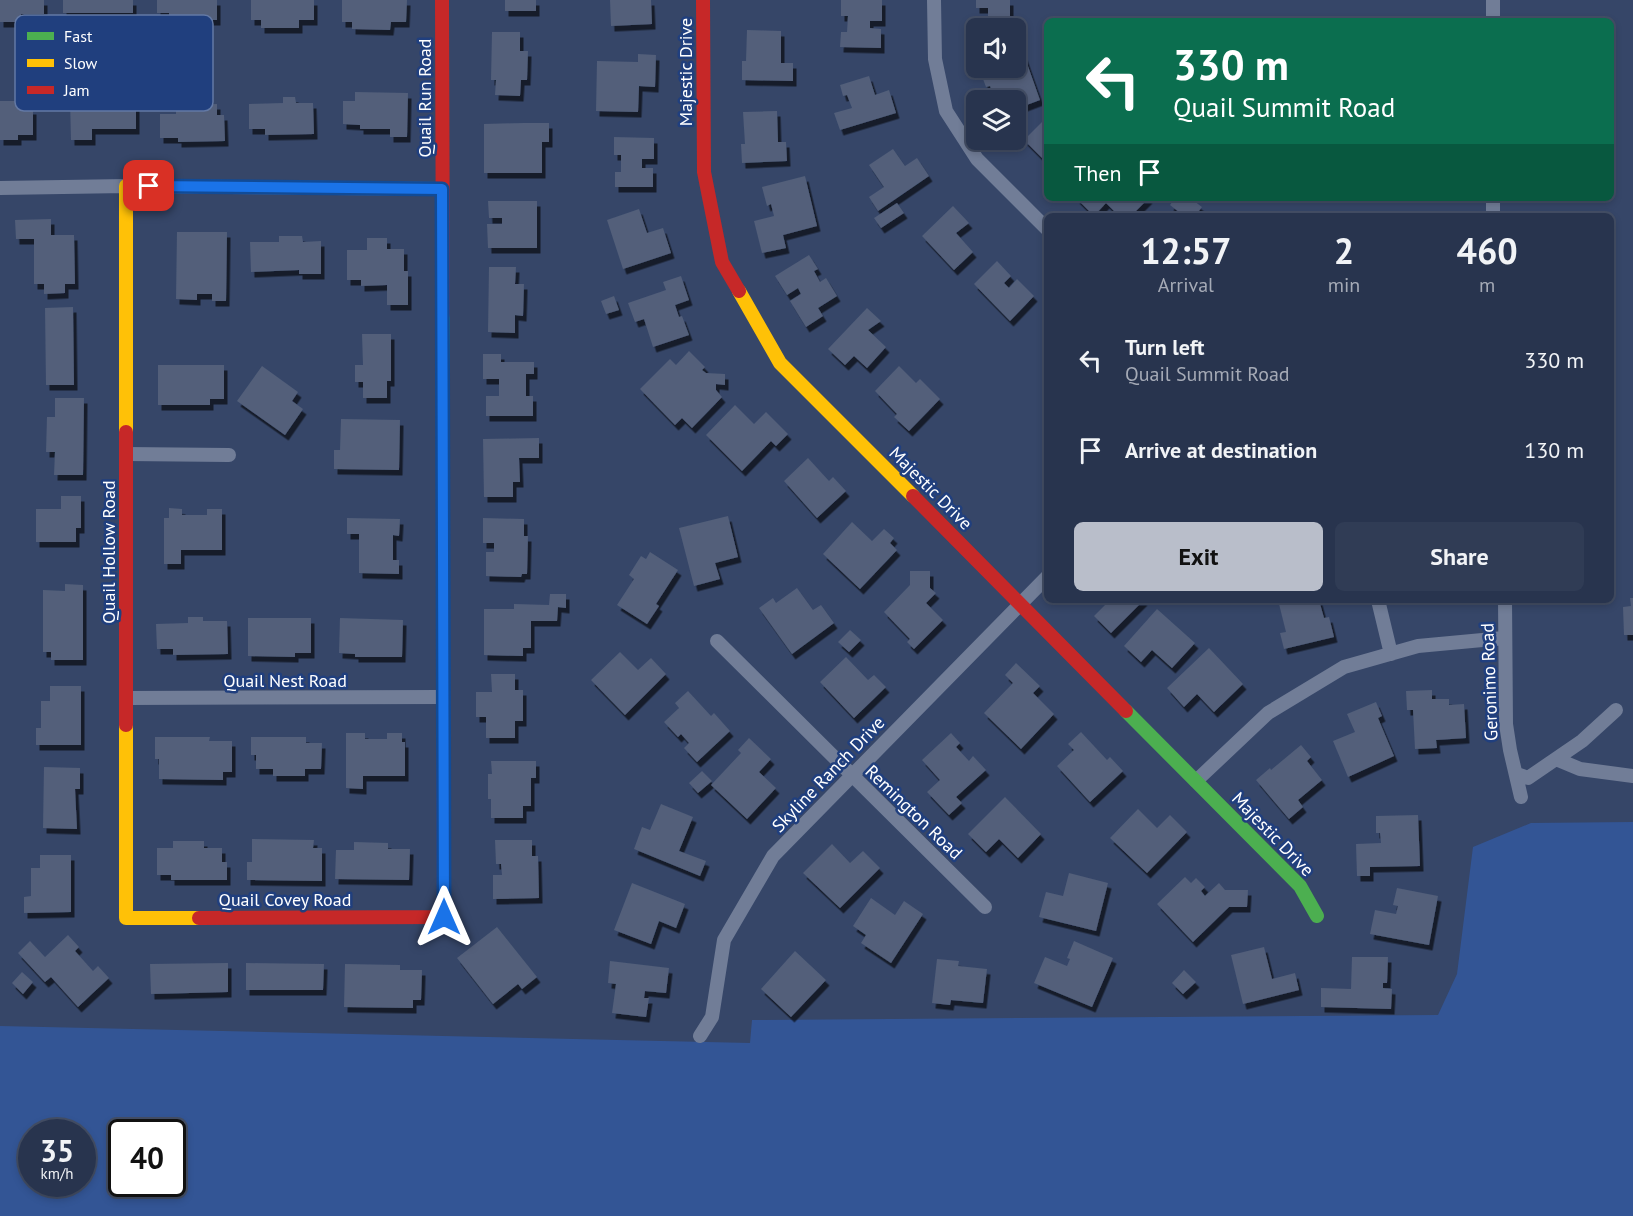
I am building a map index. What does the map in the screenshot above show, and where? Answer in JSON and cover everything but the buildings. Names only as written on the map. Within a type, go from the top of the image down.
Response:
[{"type":"street","name":"Quail Run Road","points":[[442,0],[444,917]]},
{"type":"street","name":"Majestic Drive","points":[[703,0],[704,172],[722,262],[780,363],[1300,886],[1317,916]]},
{"type":"street","points":[[934,0],[935,59],[946,111],[977,159],[1044,226]]},
{"type":"street","points":[[1493,0],[1493,18]]},
{"type":"street","points":[[0,188],[126,186],[442,189]]},
{"type":"street","name":"Quail Hollow Road","points":[[126,186],[126,918]]},
{"type":"street","points":[[126,454],[229,455]]},
{"type":"street","name":"Skyline Ranch Drive","points":[[700,1036],[712,1017],[724,940],[773,856],[1044,580]]},
{"type":"street","points":[[1379,603],[1392,654]]},
{"type":"street","name":"Geronimo Road","points":[[1505,603],[1506,724],[1521,797]]},
{"type":"street","points":[[1197,781],[1268,713],[1344,666],[1418,646],[1504,638]]},
{"type":"street","name":"Remington Road","points":[[717,641],[985,907]]},
{"type":"street","name":"Quail Nest Road","points":[[127,698],[442,697]]},
{"type":"street","points":[[1516,774],[1528,778],[1582,741],[1616,710]]},
{"type":"street","points":[[1556,759],[1580,769],[1633,776]]},
{"type":"street","name":"Quail Covey Road","points":[[126,918],[444,917]]},
{"type":"shaded area","points":[[1633,822],[1633,1216],[0,1216],[0,1026],[750,1043],[752,1020],[1438,1015],[1457,974],[1473,847],[1531,823]]},
{"type":"traffic: fast","points":[[443,314],[443,687]]},
{"type":"traffic: fast","points":[[1126,711],[1300,886],[1317,916]]},
{"type":"traffic: slow","points":[[126,186],[126,432]]},
{"type":"traffic: slow","points":[[739,291],[780,363],[913,496]]},
{"type":"traffic: slow","points":[[126,725],[126,918],[199,918]]},
{"type":"traffic: jam","points":[[442,0],[443,314]]},
{"type":"traffic: jam","points":[[703,0],[704,172],[722,262],[739,291]]},
{"type":"traffic: jam","points":[[126,432],[126,725]]},
{"type":"traffic: jam","points":[[913,496],[1126,711]]},
{"type":"traffic: jam","points":[[199,918],[444,917],[443,687]]},
{"type":"route","points":[[149,186],[442,189],[444,917]]}]
